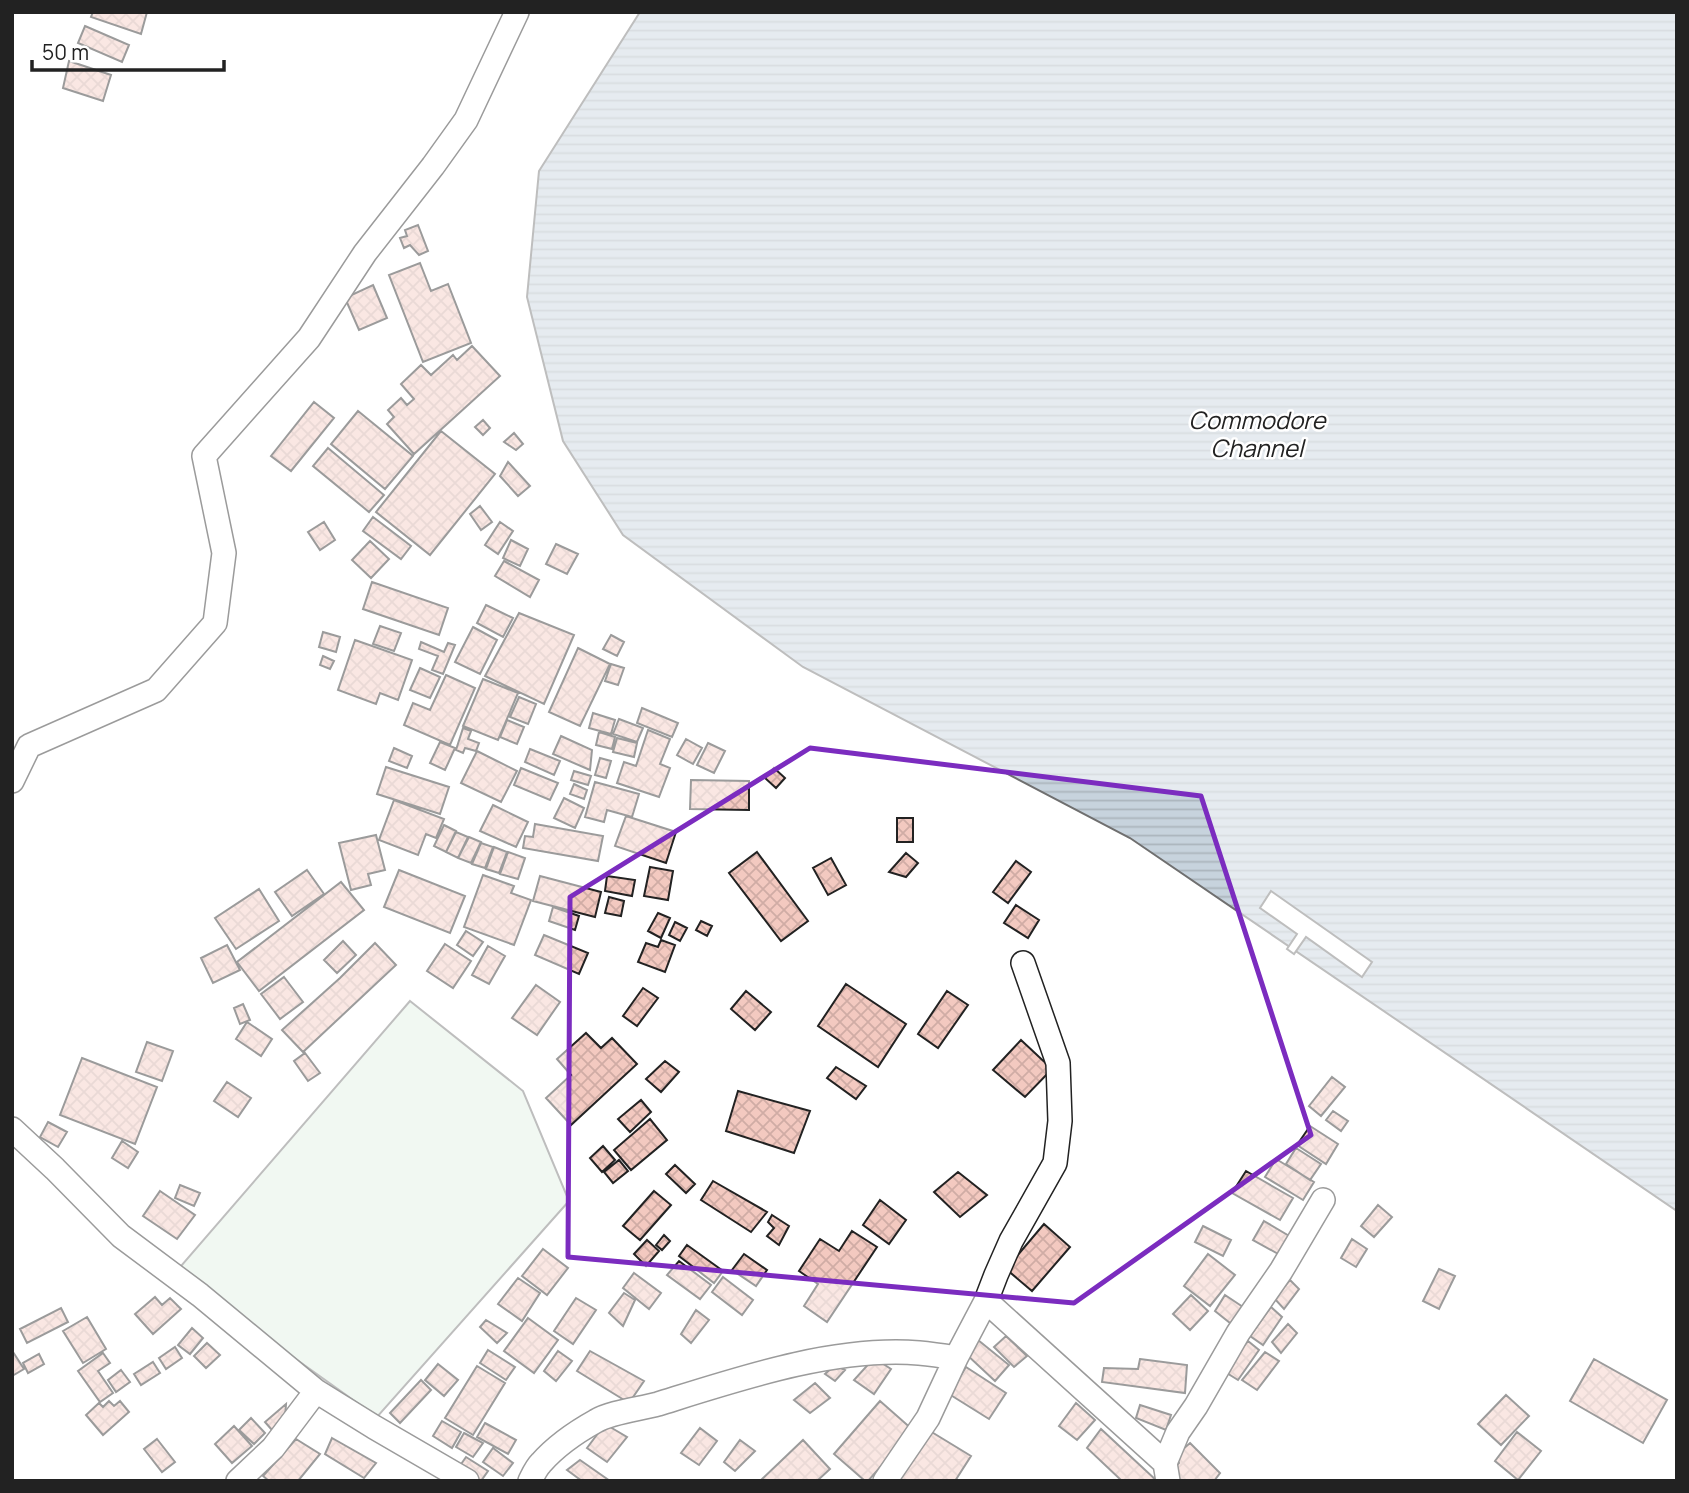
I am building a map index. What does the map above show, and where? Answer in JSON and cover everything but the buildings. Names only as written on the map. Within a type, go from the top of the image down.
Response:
[{"type":"street","points":[[12,780],[29,746],[156,690],[215,622],[224,553],[204,456],[309,338],[365,253],[466,120],[517,12]]},
{"type":"street","points":[[885,1481],[928,1418],[986,1301],[1011,1241],[1055,1163],[1060,1121],[1058,1063],[1023,962]]},
{"type":"street","points":[[12,1129],[121,1236],[200,1295],[316,1391],[467,1481]]},
{"type":"street","points":[[986,1301],[1166,1472],[1178,1432],[1323,1200]]},
{"type":"street","points":[[530,1481],[540,1463],[573,1435],[599,1419],[812,1361],[892,1352],[956,1358]]},
{"type":"street","points":[[237,1481],[273,1448],[316,1391]]},
{"type":"highlighted area","points":[[810,748],[1201,796],[1311,1135],[1074,1303],[568,1257],[570,897]]},
{"type":"green space","points":[[410,1001],[523,1091],[569,1201],[377,1417],[175,1273]]},
{"type":"water","name":"Commodore Channel","points":[[640,12],[1677,12],[1677,1211],[1130,838],[803,667],[623,535],[563,441],[527,297],[539,171]]},
{"type":"pier","points":[[1271,891],[1372,962],[1362,977],[1306,937],[1294,954],[1287,949],[1297,934],[1260,908]]}]
